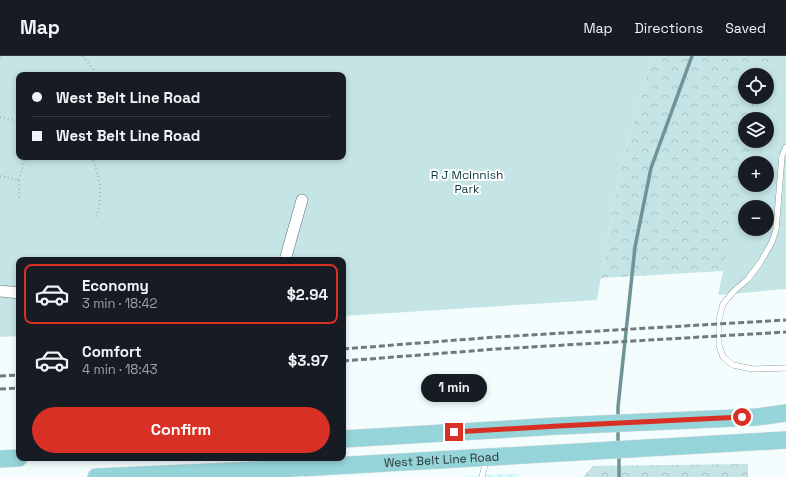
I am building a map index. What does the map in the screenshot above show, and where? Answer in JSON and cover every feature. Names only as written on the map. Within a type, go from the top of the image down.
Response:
[{"type":"main road","points":[[346,439],[558,426],[757,417],[786,413]]},
{"type":"main road","name":"West Belt Line Road","points":[[96,477],[299,468],[786,440]]},
{"type":"main road","points":[[0,459],[16,458]]},
{"type":"street","points":[[286,257],[302,200]]},
{"type":"street","points":[[0,291],[16,293]]},
{"type":"lane","points":[[786,147],[782,156],[776,230],[772,242],[760,263],[748,279],[734,291],[724,304],[719,319],[719,344],[724,357],[733,365],[752,369],[786,368]]},
{"type":"lane","points":[[482,477],[486,457]]},
{"type":"path","points":[[83,56],[93,69],[94,72]]},
{"type":"path","points":[[0,117],[16,120]]},
{"type":"path","points":[[19,200],[19,180],[24,160]]},
{"type":"path","points":[[93,160],[98,172],[100,190],[100,199],[96,217]]},
{"type":"path","points":[[0,176],[19,180]]},
{"type":"shaded area","points":[[519,473],[518,477],[461,477]]},
{"type":"green space","name":"R J McInnish Park","points":[[0,56],[652,56],[619,173],[597,300],[346,316],[346,257],[16,257],[16,336],[0,337]]},
{"type":"green space","points":[[652,56],[776,56],[770,68],[738,68],[738,104],[764,104],[763,112],[738,112],[738,148],[753,148],[752,156],[738,156],[738,192],[743,192],[741,200],[738,200],[738,210],[723,271],[601,278],[619,173]]},
{"type":"green space","points":[[770,56],[786,56],[786,289],[718,295],[738,202],[738,236],[774,236],[774,200],[739,200],[740,192],[774,192],[774,156],[748,156],[750,148],[774,148],[774,112],[758,112],[759,104],[774,104],[774,68],[767,68]]},
{"type":"green space","points":[[748,464],[748,477],[583,477],[593,466]]},
{"type":"waterway","points":[[618,419],[635,247],[651,168],[692,56]]},
{"type":"waterway","points":[[618,428],[618,445]]},
{"type":"waterway","points":[[619,454],[619,477]]},
{"type":"railway","points":[[346,349],[496,337],[786,320]]},
{"type":"railway","points":[[346,361],[497,349],[786,332]]},
{"type":"railway","points":[[0,376],[16,375]]},
{"type":"railway","points":[[0,389],[16,388]]},
{"type":"route","points":[[454,432],[742,417]]}]
